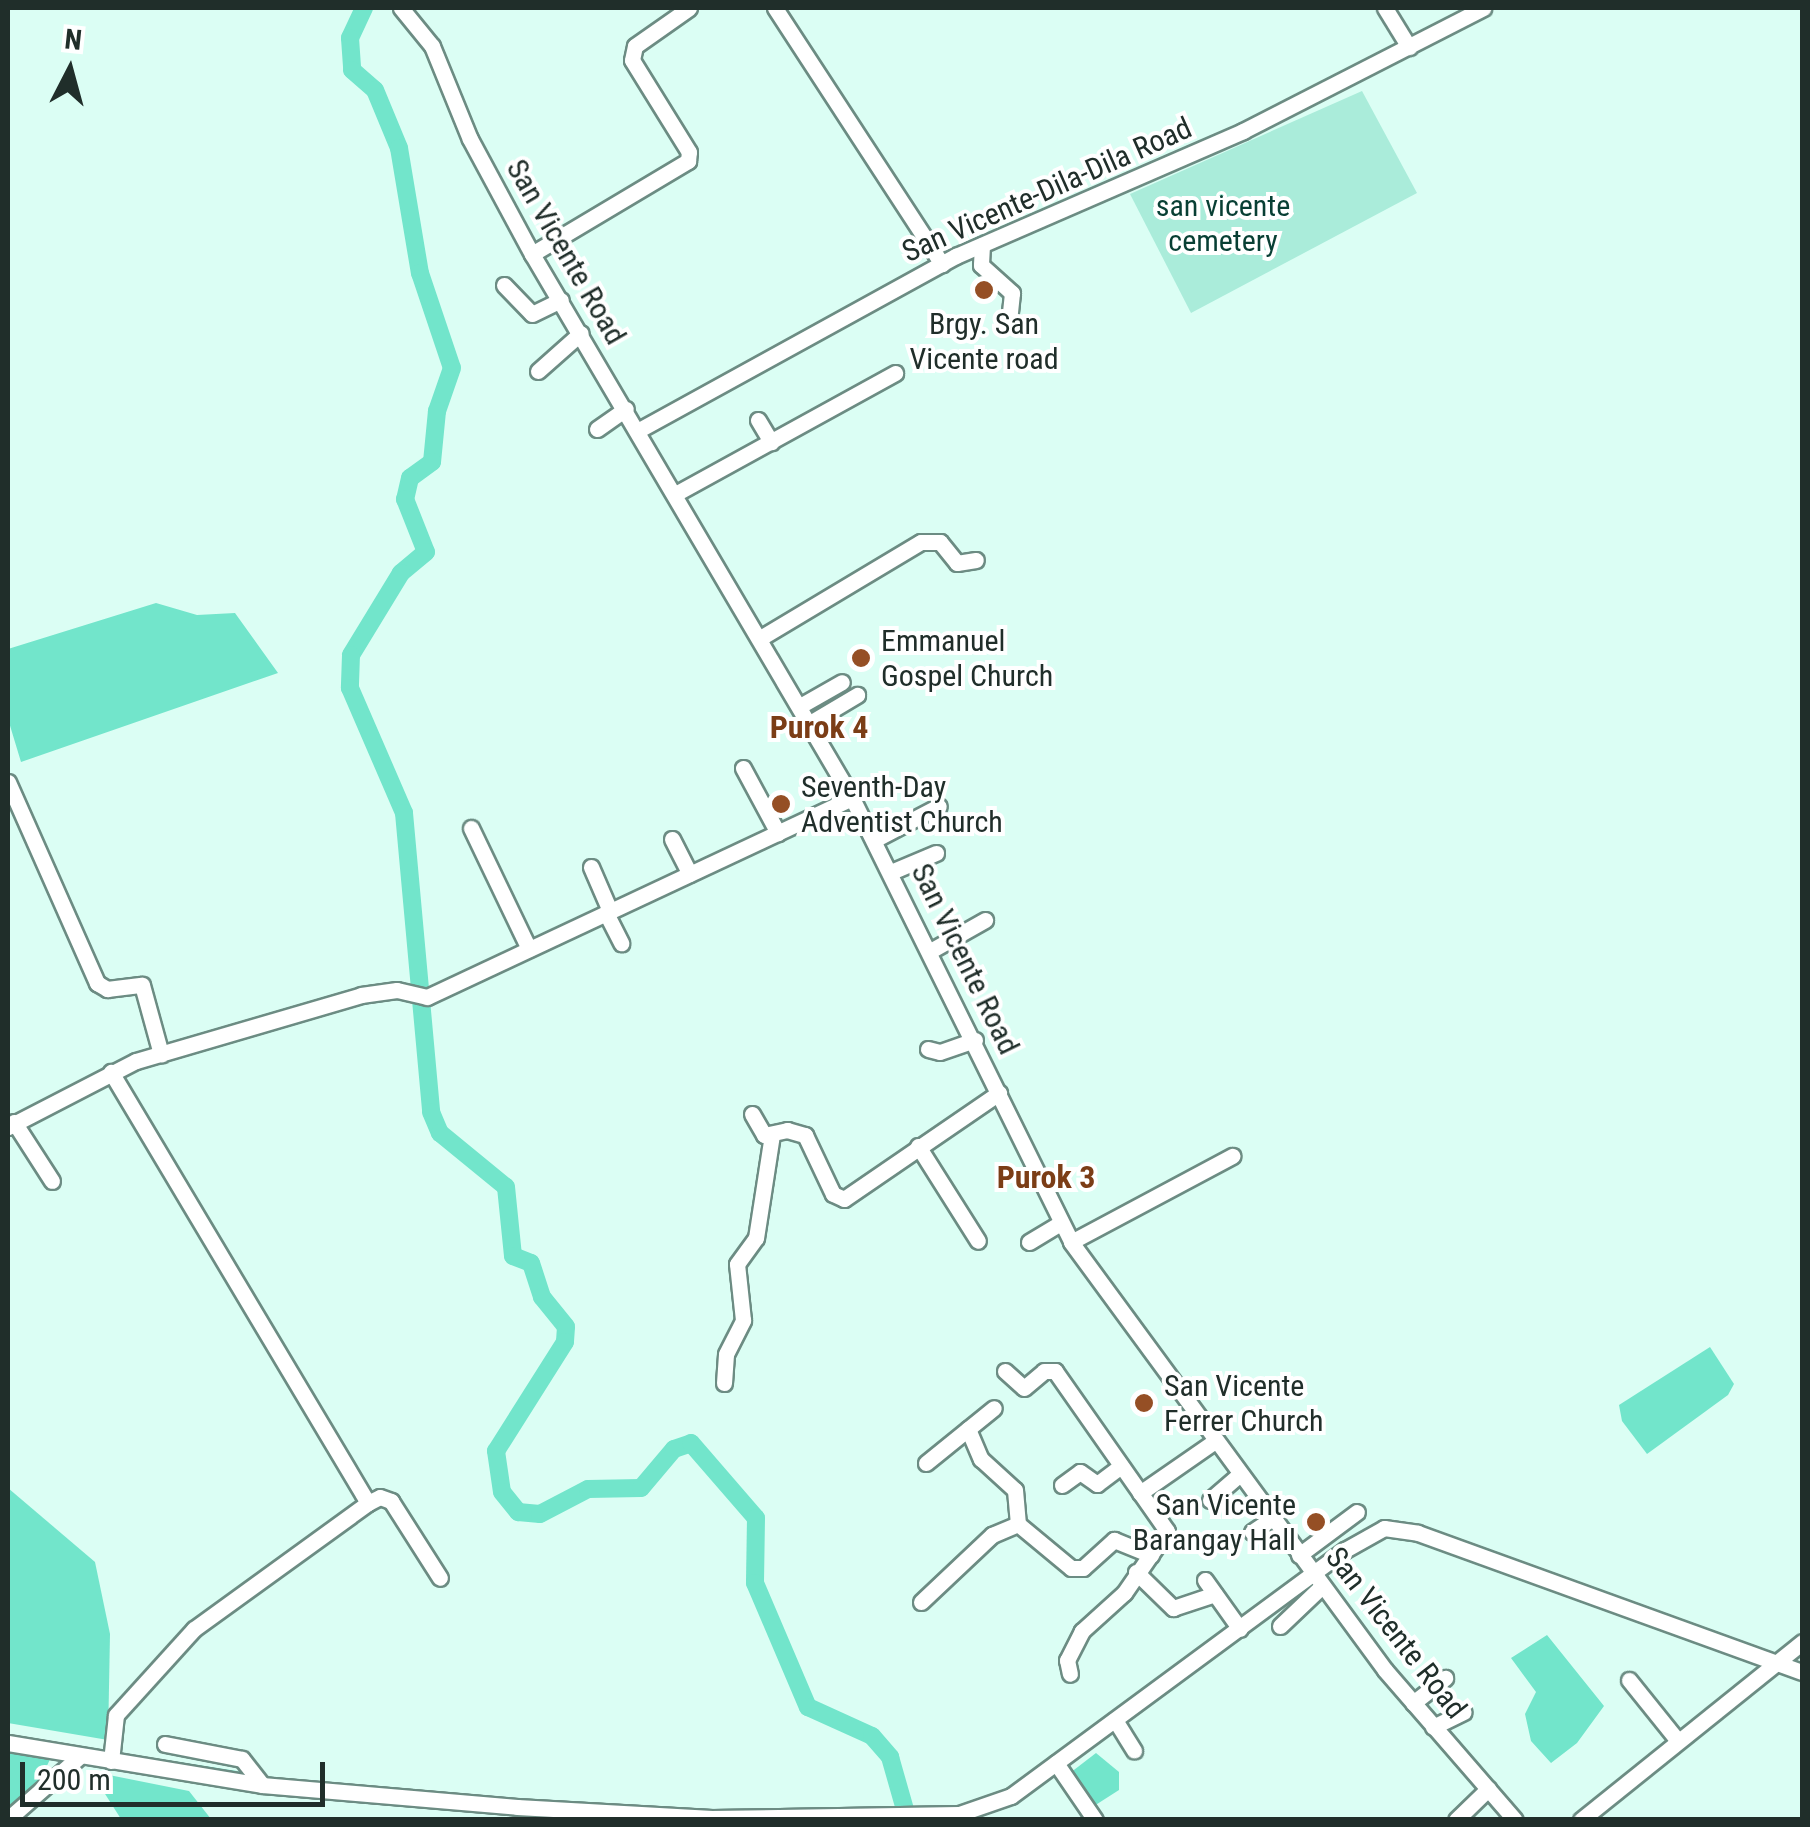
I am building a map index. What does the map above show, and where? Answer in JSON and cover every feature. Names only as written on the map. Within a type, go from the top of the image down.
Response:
[{"type":"street","points":[[532,254],[688,161],[689,152],[632,60],[635,46],[688,8]]},
{"type":"street","points":[[775,8],[942,264]]},
{"type":"street","points":[[1384,8],[1409,47]]},
{"type":"street","name":"San Vicente-Dila-Dila Road","points":[[639,430],[942,264],[1243,131],[1482,8]]},
{"type":"street","name":"San Vicente Road","points":[[406,14],[432,46],[470,139],[532,254],[762,637],[852,798],[932,950],[1071,1242],[1299,1556],[1413,1703],[1515,1820]]},
{"type":"street","points":[[982,245],[981,266],[1012,293],[1009,320]]},
{"type":"street","points":[[504,285],[532,314],[561,300]]},
{"type":"street","points":[[538,371],[581,332]]},
{"type":"street","points":[[677,493],[894,373]]},
{"type":"street","points":[[597,429],[626,409]]},
{"type":"street","points":[[758,420],[771,442]]},
{"type":"street","points":[[762,637],[921,542],[940,542],[958,564],[976,560]]},
{"type":"street","points":[[800,706],[842,682]]},
{"type":"street","points":[[810,723],[857,695]]},
{"type":"street","points":[[743,768],[778,832]]},
{"type":"street","points":[[8,782],[96,983],[108,989],[142,985],[161,1054]]},
{"type":"street","points":[[52,1180],[11,1125],[111,1072],[161,1054],[396,990],[427,997],[852,798]]},
{"type":"street","points":[[874,840],[939,806]]},
{"type":"street","points":[[471,828],[529,949]]},
{"type":"street","points":[[672,838],[690,874]]},
{"type":"street","points":[[892,872],[936,854]]},
{"type":"street","points":[[591,867],[621,943]]},
{"type":"street","points":[[932,950],[985,920]]},
{"type":"street","points":[[928,1049],[940,1052],[974,1040]]},
{"type":"street","points":[[111,1072],[368,1503]]},
{"type":"street","points":[[752,1114],[760,1132],[772,1135],[787,1130],[805,1135],[833,1194],[844,1199],[1000,1093]]},
{"type":"street","points":[[724,1384],[726,1354],[743,1320],[737,1264],[756,1238],[772,1135]]},
{"type":"street","points":[[918,1146],[978,1241]]},
{"type":"street","points":[[1071,1242],[1232,1156]]},
{"type":"street","points":[[1028,1242],[1060,1223]]},
{"type":"street","points":[[1005,1371],[1024,1388],[1044,1371],[1055,1372],[1167,1531],[1082,1631],[1067,1660],[1070,1674]]},
{"type":"street","points":[[926,1463],[994,1408]]},
{"type":"street","points":[[968,1429],[981,1459],[1015,1490],[1018,1524],[1073,1569],[1085,1567],[1114,1540],[1151,1554]]},
{"type":"street","points":[[1140,1493],[1214,1441]]},
{"type":"street","points":[[1062,1484],[1080,1472],[1097,1484],[1121,1466]]},
{"type":"street","points":[[1210,1500],[1239,1475]]},
{"type":"street","points":[[112,1756],[118,1712],[194,1629],[368,1503],[380,1497],[391,1501],[440,1578]]},
{"type":"street","points":[[1299,1556],[1358,1512]]},
{"type":"street","points":[[1252,1532],[1271,1519]]},
{"type":"street","points":[[921,1602],[992,1535],[1018,1524]]},
{"type":"street","points":[[1280,1626],[1318,1580],[1369,1533],[1406,1530],[1802,1672]]},
{"type":"street","points":[[1136,1572],[1173,1608],[1215,1594]]},
{"type":"street","points":[[1204,1580],[1240,1629]]},
{"type":"street","points":[[8,1743],[259,1781],[712,1818],[917,1818],[988,1806],[1056,1763],[1240,1629],[1318,1580]]},
{"type":"street","points":[[1581,1820],[1802,1642]]},
{"type":"street","points":[[1413,1703],[1445,1678]]},
{"type":"street","points":[[1629,1680],[1678,1741]]},
{"type":"street","points":[[1433,1727],[1464,1712]]},
{"type":"street","points":[[1115,1720],[1134,1750]]},
{"type":"street","points":[[165,1744],[246,1763],[259,1781]]},
{"type":"street","points":[[8,1819],[80,1756]]},
{"type":"street","points":[[1056,1763],[1095,1820]]},
{"type":"street","points":[[1456,1820],[1488,1789]]},
{"type":"green space","name":"san vicente cemetery","points":[[1362,91],[1417,193],[1191,313],[1130,194]]},
{"type":"shaded area","points":[[156,603],[197,615],[235,613],[278,673],[21,762],[8,719],[8,649]]},
{"type":"shaded area","points":[[1710,1347],[1734,1384],[1728,1395],[1647,1454],[1622,1421],[1619,1405]]},
{"type":"shaded area","points":[[8,1488],[95,1562],[110,1634],[108,1740],[8,1723]]},
{"type":"shaded area","points":[[1547,1635],[1604,1706],[1577,1743],[1551,1763],[1531,1741],[1525,1714],[1536,1692],[1511,1658]]},
{"type":"shaded area","points":[[8,1746],[52,1755],[38,1785],[8,1811]]},
{"type":"shaded area","points":[[1096,1753],[1119,1772],[1119,1790],[1094,1806],[1070,1773]]},
{"type":"shaded area","points":[[104,1774],[189,1791],[211,1819],[121,1819],[100,1786]]},
{"type":"waterway","points":[[364,8],[350,38],[352,70],[375,90],[399,148],[420,273],[452,368],[437,411],[432,462],[410,478],[405,499],[426,552],[401,573],[351,655],[350,688],[404,813],[431,1112],[440,1133],[506,1187],[513,1256],[531,1263],[542,1297],[566,1327],[565,1342],[496,1451],[502,1492],[518,1512],[540,1514],[588,1489],[641,1488],[674,1449],[691,1443],[756,1518],[755,1583],[808,1707],[872,1736],[890,1757],[908,1820]]},
{"type":"waterway","points":[[1388,1522],[1415,1525]]},
{"type":"waterway","points":[[127,1755],[243,1773]]},
{"type":"waterway","points":[[266,1777],[288,1780]]},
{"type":"place","name":"Brgy. San Vicente road","points":[[984,290]]},
{"type":"place","name":"Emmanuel Gospel Church","points":[[861,658]]},
{"type":"place","name":"Seventh-Day Adventist Church","points":[[781,804]]},
{"type":"place","name":"San Vicente Ferrer Church","points":[[1144,1403]]},
{"type":"place","name":"San Vicente Barangay Hall","points":[[1316,1522]]},
{"type":"district","name":"Purok 4","points":[[819,727]]},
{"type":"district","name":"Purok 3","points":[[1046,1177]]}]
